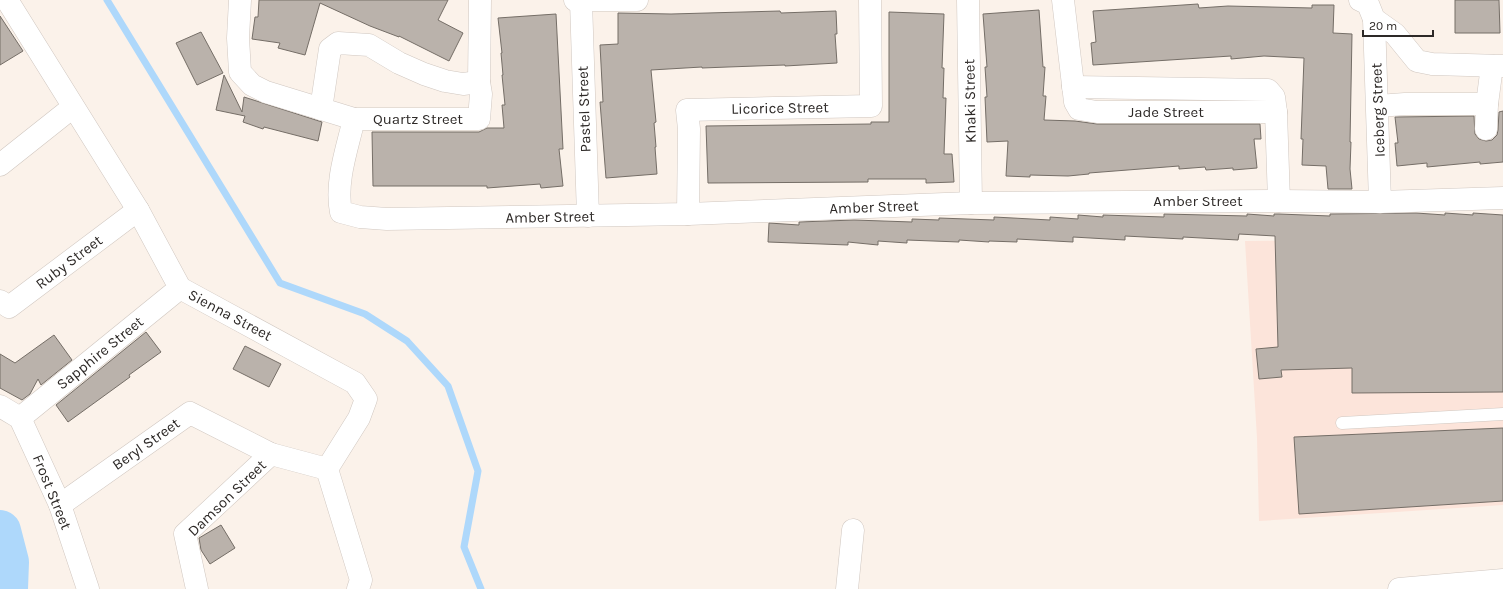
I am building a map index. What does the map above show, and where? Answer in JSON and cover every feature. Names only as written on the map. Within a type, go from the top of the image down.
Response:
[{"type":"street","name":"Sienna Street","points":[[8,0],[138,210],[180,288],[355,382],[366,400],[359,418],[327,469]]},
{"type":"street","name":"Quartz Street","points":[[240,0],[238,38],[240,72],[252,85],[266,92],[354,119],[479,119],[481,94],[479,82],[480,0]]},
{"type":"street","points":[[578,0],[637,0]]},
{"type":"street","name":"Pastel Street","points":[[578,0],[588,216]]},
{"type":"street","name":"Licorice Street","points":[[688,214],[689,129],[687,110],[871,106],[870,0]]},
{"type":"street","name":"Khaki Street","points":[[968,0],[971,203]]},
{"type":"street","name":"Jade Street","points":[[1063,0],[1075,102],[1079,110],[1097,112],[1276,112],[1279,200]]},
{"type":"street","points":[[1360,0],[1368,4],[1374,19],[1395,34],[1417,61],[1432,64],[1498,66],[1487,104],[1486,129]]},
{"type":"street","name":"Iceberg Street","points":[[1374,19],[1380,202]]},
{"type":"street","points":[[321,109],[330,49],[338,43],[369,45],[424,74],[445,81],[463,84],[479,82]]},
{"type":"street","points":[[1378,106],[1405,104],[1487,104]]},
{"type":"street","points":[[0,165],[73,107]]},
{"type":"street","name":"Amber Street","points":[[354,119],[340,184],[338,199],[341,212],[360,217],[388,219],[688,214],[971,203],[1279,200],[1380,202],[1503,198]]},
{"type":"street","name":"Ruby Street","points":[[0,301],[10,307],[138,210]]},
{"type":"street","name":"Sapphire Street","points":[[20,418],[180,288]]},
{"type":"street","points":[[0,406],[20,418]]},
{"type":"street","name":"Beryl Street","points":[[60,505],[190,413],[271,454],[327,469]]},
{"type":"street","name":"Frost Street","points":[[20,418],[60,505],[88,589]]},
{"type":"street","name":"Damson Street","points":[[197,589],[185,534],[271,454]]},
{"type":"street","points":[[327,469],[361,580],[358,589]]},
{"type":"street","points":[[847,589],[853,530]]},
{"type":"street","points":[[1399,589],[1503,580]]},
{"type":"lane","points":[[1342,423],[1503,414]]},
{"type":"shaded area","points":[[1503,239],[1503,505],[1259,521],[1257,438],[1245,241]]},
{"type":"building","points":[[259,0],[448,0],[438,20],[463,33],[449,61],[399,36],[370,26],[320,3],[305,55],[278,48],[280,43],[252,39],[255,17],[258,17]]},
{"type":"building","points":[[1455,0],[1499,0],[1500,33],[1455,33]]},
{"type":"building","points":[[1198,4],[1199,8],[1228,6],[1312,8],[1312,5],[1334,5],[1333,33],[1352,34],[1350,169],[1352,189],[1328,189],[1326,166],[1302,165],[1303,139],[1301,139],[1304,58],[1264,56],[1231,59],[1231,56],[1093,65],[1091,43],[1096,42],[1093,11]]},
{"type":"building","points":[[1039,10],[1043,67],[1045,67],[1043,96],[1046,96],[1044,120],[1075,121],[1097,124],[1260,124],[1261,139],[1254,139],[1257,168],[1206,170],[1205,167],[1179,169],[1179,166],[1068,176],[1006,176],[1008,141],[987,142],[985,67],[987,67],[983,14]]},
{"type":"building","points":[[780,11],[781,13],[836,11],[837,34],[835,34],[837,63],[651,70],[656,122],[654,123],[657,174],[606,178],[600,102],[603,102],[600,45],[618,44],[618,13],[671,14]]},
{"type":"building","points":[[889,12],[944,14],[942,68],[944,68],[943,98],[946,98],[944,154],[952,154],[954,182],[926,183],[926,179],[868,179],[868,182],[708,183],[706,126],[871,124],[871,122],[889,122]]},
{"type":"building","points":[[556,14],[563,149],[559,149],[563,186],[541,188],[540,184],[487,188],[487,186],[373,186],[372,132],[479,132],[487,128],[504,128],[502,105],[505,105],[498,18]]},
{"type":"building","points":[[0,16],[23,51],[0,65]]},
{"type":"building","points":[[201,32],[223,73],[197,85],[176,43]]},
{"type":"building","points":[[224,75],[242,112],[244,97],[322,122],[318,141],[264,127],[263,129],[243,122],[245,116],[216,110]]},
{"type":"building","points":[[1503,111],[1503,162],[1480,164],[1480,162],[1427,167],[1427,163],[1397,166],[1395,143],[1398,143],[1395,117],[1474,116],[1475,134],[1479,139],[1486,141],[1492,140],[1497,135],[1499,112]]},
{"type":"building","points":[[1416,213],[1445,215],[1445,213],[1473,215],[1473,213],[1503,215],[1503,392],[1352,393],[1352,368],[1281,370],[1282,377],[1259,379],[1256,349],[1278,347],[1275,236],[1239,234],[1238,240],[1125,236],[1125,240],[1073,237],[1073,242],[1017,239],[1017,242],[907,240],[907,243],[878,241],[878,245],[848,242],[848,245],[768,242],[769,223],[799,225],[799,222],[854,220],[912,222],[912,219],[939,220],[939,218],[994,220],[994,217],[1050,220],[1050,217],[1078,219],[1078,215],[1103,217],[1103,215],[1164,217],[1164,214],[1247,216],[1247,214],[1274,216],[1274,214],[1279,214],[1330,216],[1330,214]]},
{"type":"building","points":[[146,332],[161,352],[129,375],[130,377],[68,422],[56,405]]},
{"type":"building","points":[[54,335],[72,360],[41,385],[38,379],[30,394],[22,400],[0,388],[0,354],[15,363]]},
{"type":"building","points":[[245,346],[281,364],[269,387],[233,369]]},
{"type":"building","points":[[1503,428],[1503,501],[1299,514],[1294,437]]},
{"type":"building","points":[[221,525],[235,548],[210,564],[201,550],[199,538]]},
{"type":"waterway","points":[[107,0],[280,283],[365,314],[407,341],[448,386],[478,471],[464,547],[481,589]]},
{"type":"waterway","points":[[0,531],[8,562],[7,589]]}]
